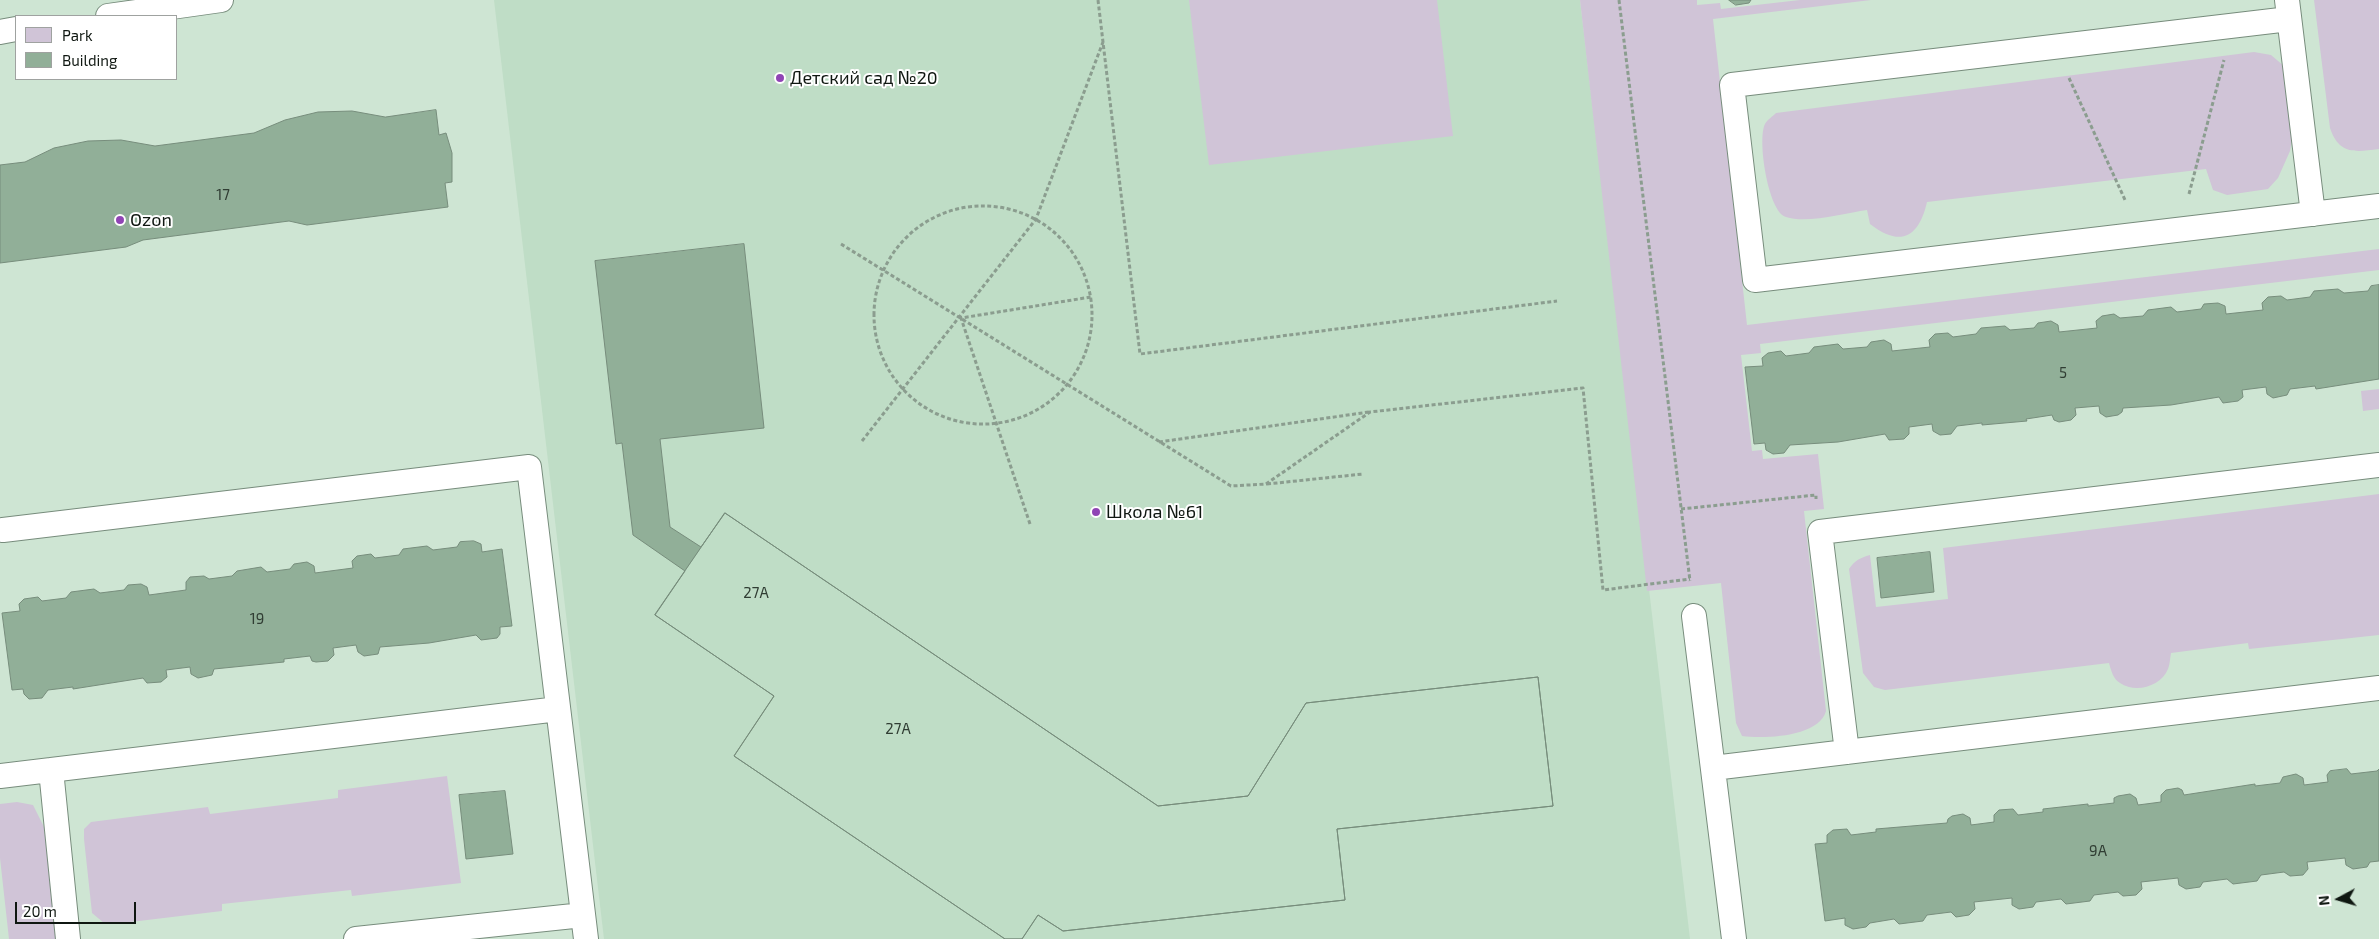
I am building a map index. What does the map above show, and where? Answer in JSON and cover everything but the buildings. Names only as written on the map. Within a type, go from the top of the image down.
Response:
[{"type":"lane","points":[[115,15],[221,0]]},
{"type":"lane","points":[[2313,214],[2288,10],[2233,26],[1732,85],[1755,280],[2180,230],[2313,214],[2379,206]]},
{"type":"lane","points":[[0,32],[15,29]]},
{"type":"lane","points":[[1847,752],[1820,532],[2379,465]]},
{"type":"lane","points":[[3,530],[529,467],[586,939]]},
{"type":"lane","points":[[1694,616],[1734,939]]},
{"type":"lane","points":[[1713,768],[2379,688]]},
{"type":"lane","points":[[0,776],[558,709]]},
{"type":"lane","points":[[50,770],[68,939]]},
{"type":"lane","points":[[356,939],[583,915]]},
{"type":"path","points":[[1098,0],[1140,354],[1557,301]]},
{"type":"path","points":[[1619,0],[1694,616]]},
{"type":"path","points":[[2180,230],[2233,26]]},
{"type":"path","points":[[862,441],[1036,219],[1103,41]]},
{"type":"path","points":[[2055,47],[2141,234]]},
{"type":"path","points":[[978,206],[1016,209],[1036,219],[1061,238],[1075,255],[1085,273],[1091,297],[1091,335],[1087,350],[1076,373],[1050,401],[1027,416],[1011,421],[995,423],[955,420],[940,416],[912,400],[902,391],[883,358],[874,328],[874,295],[881,269],[891,253],[917,227],[958,209],[978,206]]},
{"type":"path","points":[[842,244],[1231,486],[1363,474]]},
{"type":"path","points":[[960,318],[1091,297]]},
{"type":"path","points":[[960,318],[1030,524]]},
{"type":"path","points":[[1159,442],[1370,412],[1583,388],[1602,590],[1690,579]]},
{"type":"path","points":[[1266,484],[1370,412]]},
{"type":"path","points":[[1681,509],[1816,495],[1820,532]]},
{"type":"shaded area","name":"Школа №61","points":[[494,0],[1580,0],[1690,939],[604,939]]},
{"type":"green space","points":[[1189,0],[1437,0],[1453,136],[1209,165]]},
{"type":"green space","points":[[1580,0],[1697,0],[1697,5],[1720,3],[1721,9],[1800,0],[1871,0],[1713,19],[1747,325],[2379,249],[2379,270],[1760,344],[1761,353],[1741,355],[1752,451],[1762,450],[1763,459],[1818,454],[1824,509],[1804,511],[1826,711],[1821,720],[1802,731],[1777,736],[1742,736],[1736,723],[1721,583],[1647,591]]},
{"type":"green space","points":[[2314,0],[2379,0],[2379,149],[2349,150],[2338,143],[2330,128]]},
{"type":"green space","points":[[2254,52],[2271,55],[2284,66],[2294,126],[2290,151],[2278,178],[2268,189],[2227,195],[2213,190],[2206,169],[1927,202],[1924,214],[1914,231],[1900,237],[1891,236],[1870,224],[1867,210],[1815,219],[1786,217],[1780,212],[1769,189],[1763,159],[1763,132],[1765,124],[1776,113]]},
{"type":"green space","points":[[2379,389],[2379,409],[2363,411],[2361,391]]},
{"type":"green space","points":[[2379,494],[2379,635],[2249,649],[2248,643],[2171,653],[2169,667],[2165,675],[2154,684],[2140,688],[2126,686],[2118,681],[2109,663],[1885,690],[1874,687],[1863,673],[1849,569],[1856,561],[1866,556],[1870,555],[1876,607],[1948,599],[1943,548]]},
{"type":"green space","points":[[447,776],[461,883],[352,896],[351,890],[222,904],[222,911],[114,924],[104,923],[92,913],[84,839],[84,829],[91,822],[208,807],[210,814],[338,798],[338,790]]},
{"type":"green space","points":[[17,802],[33,805],[44,827],[57,939],[9,939],[0,858],[0,804]]},
{"type":"place","name":"Детский сад №20","points":[[780,78]]},
{"type":"place","name":"Ozon","points":[[120,220]]},
{"type":"place","name":"Школа №61","points":[[1096,512]]}]
